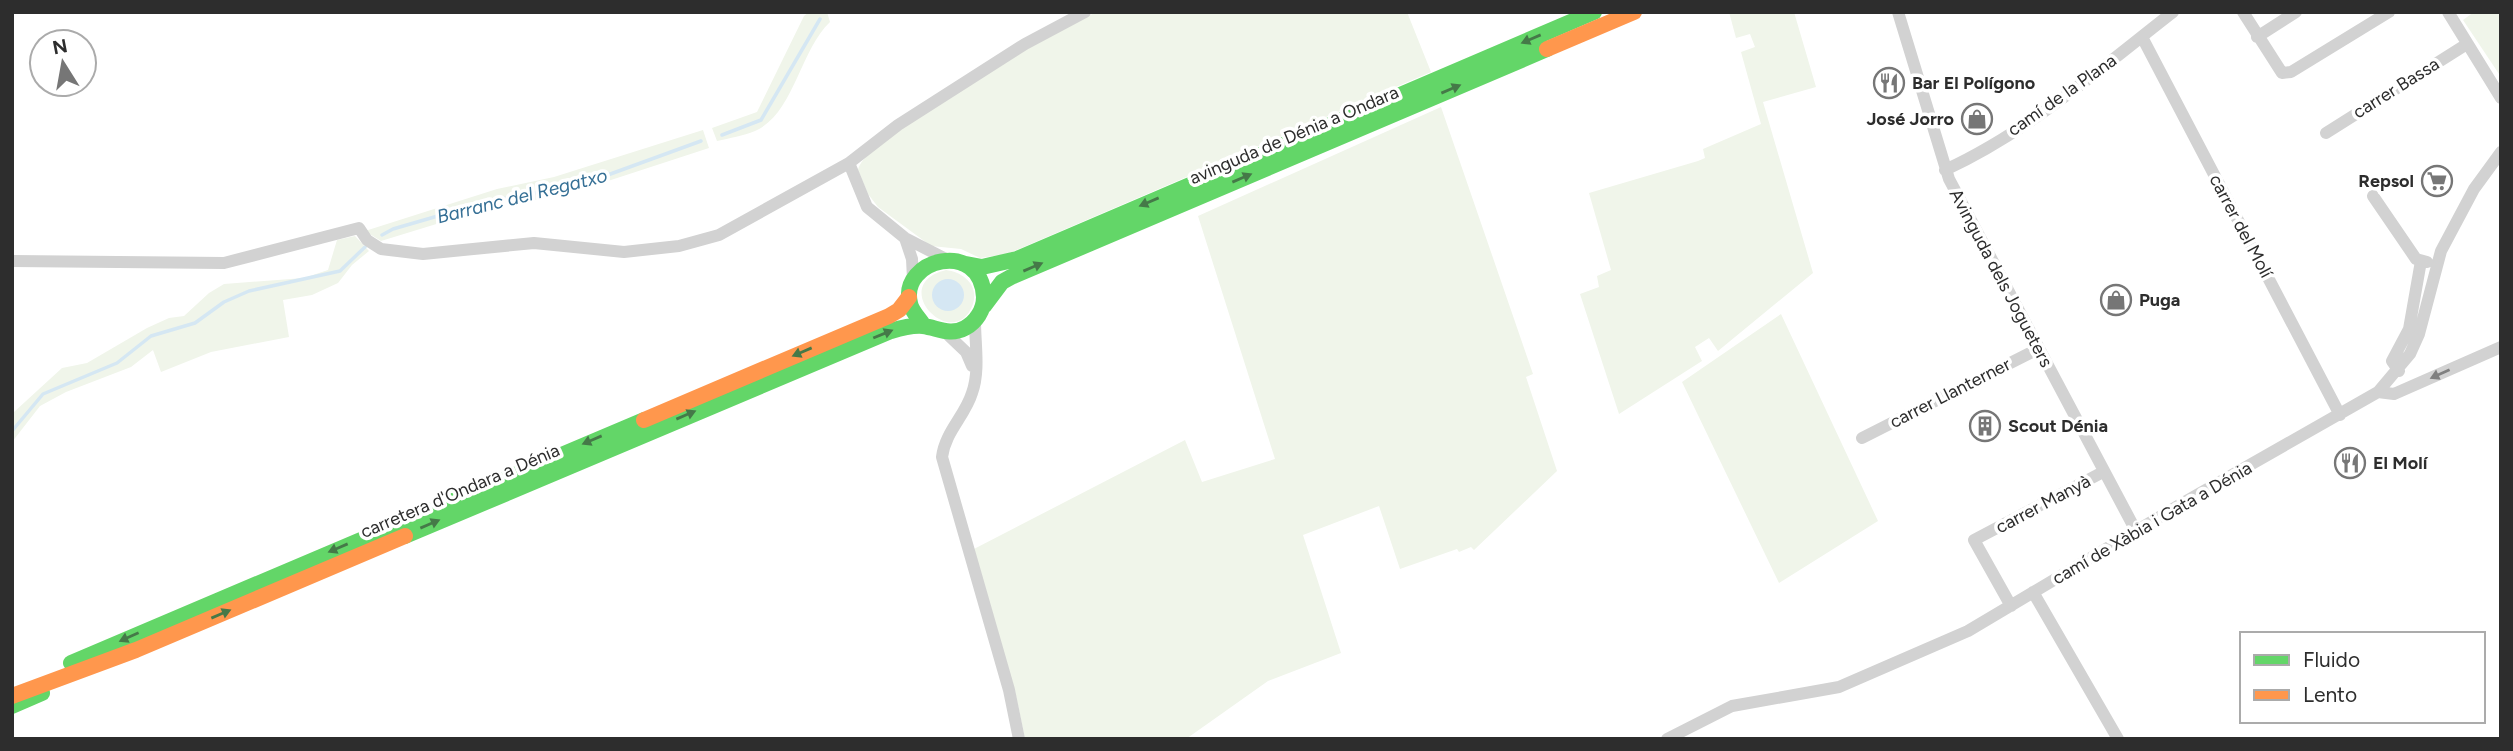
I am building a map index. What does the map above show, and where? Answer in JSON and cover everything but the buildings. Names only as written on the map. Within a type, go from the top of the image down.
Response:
[{"type":"main road","name":"avinguda de Dénia a Ondara","points":[[966,264],[982,267],[1017,259],[1594,12]]},
{"type":"main road","name":"avinguda de Dénia a Ondara","points":[[978,315],[1002,282],[1012,277],[1634,12]]},
{"type":"main road","points":[[946,259],[966,264],[974,271],[984,289],[978,315],[967,328],[946,333],[925,326],[916,318],[909,297],[913,279],[927,264],[946,259]]},
{"type":"main road","name":"carretera d'Ondara a Dénia","points":[[12,688],[889,316],[899,310],[909,297]]},
{"type":"main road","name":"carretera d'Ondara a Dénia","points":[[12,696],[136,650],[891,331],[925,326]]},
{"type":"main road","points":[[12,706],[136,650]]},
{"type":"street","points":[[12,261],[224,262],[359,228],[376,247],[405,254],[534,243],[624,252],[679,246],[719,235],[849,163],[898,125],[1025,44],[1085,12]]},
{"type":"street","name":"Avinguda dels Jogueters","points":[[1898,12],[1945,170],[2136,531]]},
{"type":"street","name":"camí de la Plana","points":[[1945,170],[1977,154],[2059,99],[2174,12]]},
{"type":"street","points":[[2243,12],[2282,73],[2291,72],[2389,12]]},
{"type":"street","points":[[2257,37],[2296,12]]},
{"type":"street","points":[[2448,12],[2501,99]]},
{"type":"street","name":"carrer del Molí","points":[[2142,37],[2340,415]]},
{"type":"street","name":"carrer Bassa","points":[[2326,133],[2467,44]]},
{"type":"street","name":"camí de Xàbia i Gata a Dénia","points":[[1667,739],[1731,706],[1839,687],[1932,648],[2011,606],[2378,392],[2399,371],[2419,334],[2435,265],[2474,189],[2501,152]]},
{"type":"street","points":[[849,163],[867,207],[905,238],[946,259]]},
{"type":"street","points":[[2373,196],[2416,259],[2435,265]]},
{"type":"street","points":[[905,238],[912,259],[913,279]]},
{"type":"street","points":[[2399,371],[2392,361],[2409,329],[2421,261]]},
{"type":"street","points":[[978,315],[976,375],[972,395],[947,437],[942,457],[1008,684],[1019,739]]},
{"type":"street","points":[[946,333],[966,352],[976,375]]},
{"type":"street","points":[[2378,392],[2393,394],[2501,347]]},
{"type":"street","name":"carrer Llanterner","points":[[1862,438],[2038,349]]},
{"type":"street","name":"carrer Manyà","points":[[2011,606],[1975,540],[2103,472]]},
{"type":"street","points":[[2033,592],[2118,739]]},
{"type":"shaded area","points":[[809,12],[827,12],[830,22],[811,48],[779,111],[768,123],[755,131],[717,141],[712,128],[757,112],[804,16]]},
{"type":"shaded area","points":[[1096,12],[1407,12],[1431,72],[1007,254],[980,258],[961,249],[931,246],[878,207],[868,194],[858,170],[869,154],[926,109]]},
{"type":"shaded area","points":[[1729,12],[1794,12],[1816,87],[1763,102],[1813,273],[1718,351],[1709,338],[1695,347],[1702,361],[1619,414],[1580,294],[1599,287],[1597,276],[1611,270],[1589,193],[1698,161],[1705,158],[1703,149],[1761,124],[1741,52],[1755,47],[1750,34],[1736,38]]},
{"type":"shaded area","points":[[2474,12],[2501,12],[2501,77],[2463,20]]},
{"type":"shaded area","points":[[1441,107],[1533,374],[1526,377],[1557,471],[1474,550],[1471,547],[1459,552],[1457,549],[1400,569],[1379,506],[1303,535],[1341,653],[1268,681],[1186,739],[1025,739],[1015,691],[972,550],[1185,440],[1202,482],[1275,459],[1198,216]]},
{"type":"shaded area","points":[[703,130],[709,148],[562,196],[495,206],[381,241],[365,231],[497,189],[554,177]]},
{"type":"shaded area","points":[[355,236],[369,251],[352,265],[338,283],[312,295],[283,300],[289,337],[211,352],[161,372],[153,350],[131,367],[66,392],[40,406],[12,442],[14,412],[62,368],[87,363],[147,328],[169,318],[184,316],[209,293],[224,284],[304,278],[328,270],[337,240]]},
{"type":"shaded area","points":[[946,270],[964,277],[974,291],[973,304],[964,318],[953,322],[940,320],[930,312],[923,301],[922,289],[929,278]]},
{"type":"shaded area","points":[[1781,314],[1878,521],[1779,583],[1682,382]]},
{"type":"water","points":[[948,279],[959,284],[964,295],[959,306],[948,311],[937,306],[932,295],[937,284]]},
{"type":"waterway","name":"Barranc del Regatxo","points":[[722,135],[761,120],[820,19]]},
{"type":"waterway","name":"Barranc del Regatxo","points":[[382,235],[393,229],[486,202],[583,184],[701,141]]},
{"type":"waterway","name":"Barranc del Regatxo","points":[[12,431],[43,394],[117,363],[151,336],[195,323],[224,302],[249,291],[340,271],[365,247]]},
{"type":"traffic: fast","points":[[966,264],[982,267],[1017,259],[1594,12]]},
{"type":"traffic: fast","points":[[984,306],[1002,282],[1011,277],[1547,49]]},
{"type":"traffic: fast","points":[[405,536],[891,331],[915,326],[949,331],[965,328],[979,315],[984,297],[980,279],[970,267],[956,261],[942,261],[928,266],[917,275],[910,288],[910,303],[924,326]]},
{"type":"traffic: fast","points":[[71,663],[644,420]]},
{"type":"traffic: fast","points":[[12,706],[42,693]]},
{"type":"traffic: slow","points":[[1547,49],[1634,12]]},
{"type":"traffic: slow","points":[[644,420],[889,316],[899,310],[909,297]]},
{"type":"traffic: slow","points":[[12,696],[136,650],[405,536]]},
{"type":"place","name":"Bar El Polígono","points":[[1889,83]]},
{"type":"place","name":"José Jorro","points":[[1977,119]]},
{"type":"place","name":"Repsol","points":[[2437,181]]},
{"type":"place","name":"Puga","points":[[2116,300]]},
{"type":"place","name":"Scout Dénia","points":[[1985,426]]},
{"type":"place","name":"El Molí","points":[[2350,463]]}]
